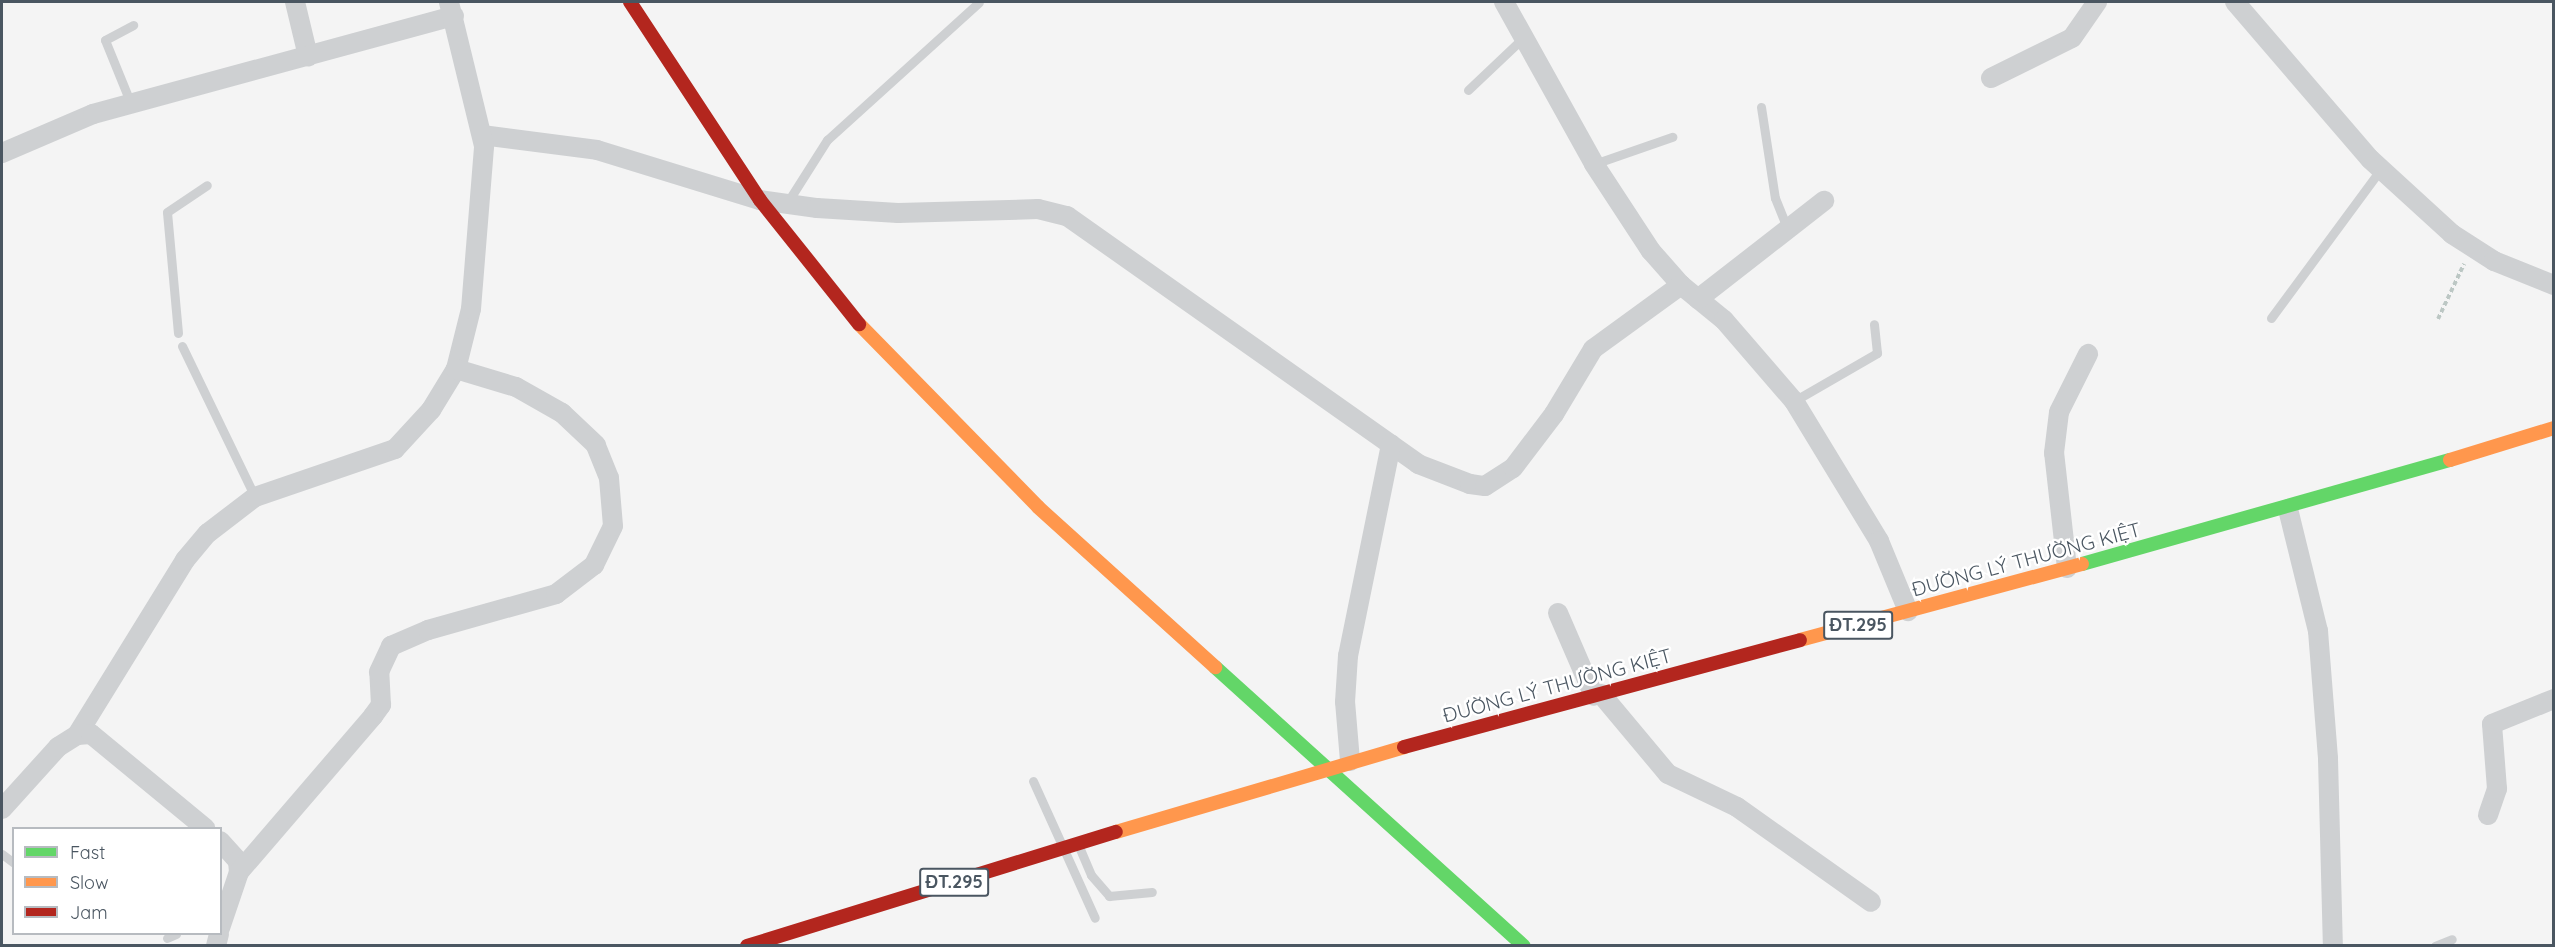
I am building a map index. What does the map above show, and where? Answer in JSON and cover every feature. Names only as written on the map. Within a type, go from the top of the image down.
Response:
[{"type":"main road","points":[[630,2],[760,200],[861,326],[934,405],[1038,507],[1524,945]]},
{"type":"main road","name":"ĐƯỜNG LÝ THƯỜNG KIỆT","points":[[1078,844],[1325,768],[2288,509],[2553,428]]},
{"type":"main road","name":"ĐT.295","points":[[747,945],[1078,844]]},
{"type":"street","points":[[295,2],[309,56]]},
{"type":"street","points":[[1504,2],[1593,164],[1681,285],[1724,320],[1794,401],[1879,541],[1908,611]]},
{"type":"street","points":[[1991,78],[2072,38],[2097,2]]},
{"type":"street","points":[[2235,2],[2381,169],[2474,248],[2553,285]]},
{"type":"street","points":[[2,153],[42,133],[131,104],[309,56],[452,9],[482,135],[471,309],[456,369],[431,410],[395,449],[255,497],[230,512],[185,560],[77,735],[58,747],[2,809]]},
{"type":"street","points":[[482,135],[597,150],[760,200],[898,213],[1038,209],[1066,216],[1391,444],[1450,480],[1485,486],[1500,479],[1554,414],[1593,349],[1681,285]]},
{"type":"street","points":[[1698,299],[1824,201]]},
{"type":"street","points":[[2067,568],[2054,453],[2059,411],[2088,354]]},
{"type":"street","points":[[224,909],[238,872],[374,716],[381,705],[379,672],[391,646],[428,630],[556,594],[594,565],[613,525],[609,478],[596,445],[562,413],[516,387],[456,369]]},
{"type":"street","points":[[1350,761],[1345,702],[1348,656],[1391,444]]},
{"type":"street","points":[[2288,509],[2318,631],[2328,759],[2333,945]]},
{"type":"street","points":[[1558,613],[1597,695],[1668,774],[1737,807],[1871,902]]},
{"type":"street","points":[[2488,815],[2497,789],[2492,724],[2553,699]]},
{"type":"street","points":[[77,735],[92,734],[107,743],[204,827]]},
{"type":"street","points":[[222,843],[238,861],[238,872]]},
{"type":"lane","points":[[787,202],[826,140],[979,2]]},
{"type":"lane","points":[[131,104],[105,40],[133,25]]},
{"type":"lane","points":[[1468,90],[1524,37]]},
{"type":"lane","points":[[1761,106],[1775,198],[1787,228]]},
{"type":"lane","points":[[1593,164],[1672,136]]},
{"type":"lane","points":[[2271,318],[2381,169]]},
{"type":"lane","points":[[178,333],[166,212],[207,185]]},
{"type":"lane","points":[[1794,401],[1877,353],[1874,324]]},
{"type":"lane","points":[[182,346],[255,497]]},
{"type":"lane","points":[[1032,781],[1095,918]]},
{"type":"lane","points":[[1078,844],[1091,875],[1109,896],[1152,892]]},
{"type":"lane","points":[[167,938],[172,935]]},
{"type":"lane","points":[[2435,945],[2451,939]]},
{"type":"path","points":[[2438,319],[2474,248]]},
{"type":"traffic: fast","points":[[2082,564],[2450,460]]},
{"type":"traffic: fast","points":[[1215,667],[1524,946]]},
{"type":"traffic: slow","points":[[859,324],[1038,507],[1215,667]]},
{"type":"traffic: slow","points":[[2450,460],[2554,428]]},
{"type":"traffic: slow","points":[[1800,640],[2082,564]]},
{"type":"traffic: slow","points":[[1116,832],[1404,747]]},
{"type":"traffic: jam","points":[[630,2],[760,200],[859,324]]},
{"type":"traffic: jam","points":[[1404,747],[1800,640]]},
{"type":"traffic: jam","points":[[747,946],[1116,832]]}]
